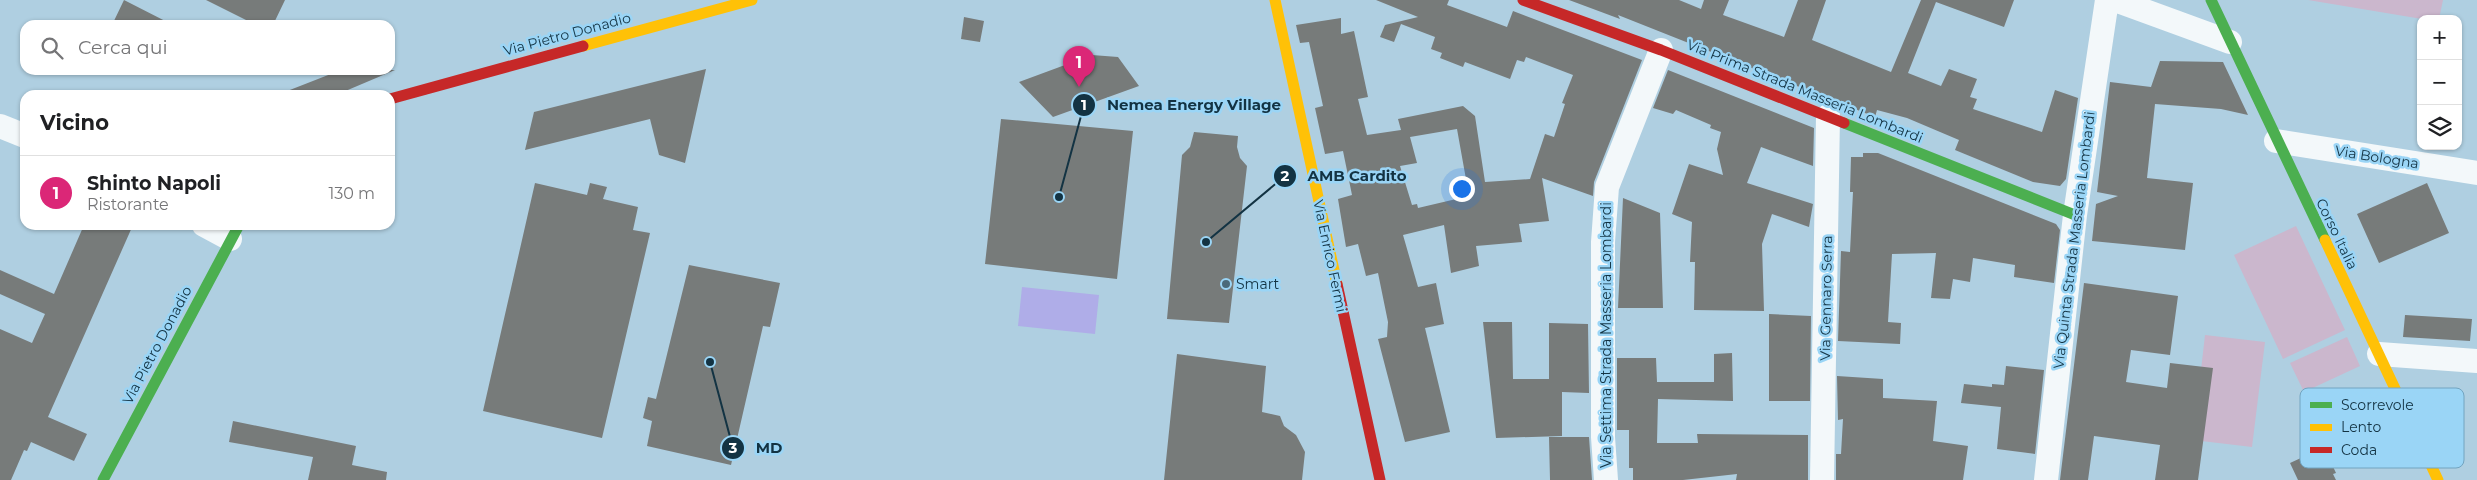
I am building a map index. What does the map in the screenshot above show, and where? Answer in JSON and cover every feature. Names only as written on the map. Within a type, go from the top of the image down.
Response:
[{"type":"street","name":"Via Pietro Donadio","points":[[395,98],[752,0]]},
{"type":"street","name":"Via Enrico Fermi","points":[[1260,0],[1282,31]]},
{"type":"street","name":"Via Enrico Fermi","points":[[1275,0],[1380,480]]},
{"type":"street","name":"Via Prima Strada Masseria Lombardi","points":[[1523,0],[1661,50],[2075,215]]},
{"type":"street","name":"Via Quinta Strada Masseria Lombardi","points":[[2046,480],[2075,215],[2107,0]]},
{"type":"street","points":[[2115,0],[2230,42]]},
{"type":"street","name":"Corso Italia","points":[[2211,0],[2276,141],[2395,388]]},
{"type":"street","name":"Via Settima Strada Masseria Lombardi","points":[[1606,480],[1603,437],[1603,242],[1607,187],[1661,50]]},
{"type":"street","name":"Via Gennaro Serra","points":[[1822,480],[1828,116]]},
{"type":"street","points":[[0,126],[20,134]]},
{"type":"street","name":"Via Bologna","points":[[2276,141],[2477,173]]},
{"type":"street","name":"Via Pietro Donadio","points":[[103,480],[234,232]]},
{"type":"street","points":[[2379,354],[2477,361]]},
{"type":"street","name":"Corso Italia","points":[[2432,468],[2438,480]]},
{"type":"shaded area","points":[[2308,0],[2443,0],[2440,15],[2417,15],[2417,18]]},
{"type":"shaded area","points":[[2296,226],[2345,330],[2283,359],[2234,255]]},
{"type":"shaded area","points":[[2205,335],[2265,342],[2252,447],[2193,440]]},
{"type":"shaded area","points":[[2347,337],[2360,366],[2313,388],[2302,388],[2290,363]]},
{"type":"water","points":[[1022,287],[1099,295],[1095,334],[1018,326]]},
{"type":"building","points":[[124,0],[163,20],[114,20]]},
{"type":"building","points":[[206,0],[285,0],[275,20],[246,20]]},
{"type":"building","points":[[1376,0],[1449,0],[1447,5],[1507,27],[1513,11],[1642,60],[1594,182],[1593,196],[1542,178],[1549,221],[1519,224],[1522,242],[1476,246],[1479,266],[1451,273],[1444,225],[1403,235],[1418,287],[1436,283],[1444,324],[1425,328],[1450,432],[1405,442],[1378,339],[1387,337],[1388,322],[1378,273],[1366,276],[1358,244],[1346,247],[1338,199],[1352,195],[1343,151],[1325,154],[1315,108],[1323,106],[1309,42],[1300,43],[1296,25],[1341,18],[1341,34],[1354,31],[1368,97],[1358,99],[1367,135],[1401,130],[1398,119],[1463,106],[1475,116],[1485,182],[1530,179],[1545,134],[1554,137],[1565,104],[1562,103],[1573,75],[1526,57],[1524,62],[1517,60],[1510,79],[1465,62],[1463,67],[1440,58],[1442,53],[1431,49],[1435,37],[1401,24],[1394,42],[1380,37],[1385,25],[1418,17]],"holes":[[[1457,129],[1469,196],[1418,208],[1417,204],[1412,205],[1400,166],[1417,163],[1410,137]]]},
{"type":"building","points":[[1569,0],[1679,0],[1701,9],[1704,0],[1729,0],[1723,15],[1784,37],[1798,0],[1826,0],[1812,40],[1891,72],[1921,0],[2014,0],[2004,27],[1936,2],[1908,73],[1941,86],[1949,69],[1977,79],[1970,97],[1977,99],[1973,109],[2042,132],[2055,90],[2078,98],[2066,179],[2060,186],[2033,182],[1955,150],[1959,140],[1907,118],[1877,110],[1875,117],[1618,15],[1620,19]]},
{"type":"building","points":[[964,17],[984,21],[980,42],[961,39]]},
{"type":"building","points":[[1092,55],[1118,57],[1139,86],[1053,117],[1019,82]]},
{"type":"building","points":[[2160,61],[2223,62],[2248,115],[2221,109],[2155,104],[2147,178],[2193,183],[2185,250],[2092,241],[2096,204],[2118,196],[2097,192],[2110,82],[2151,87]]},
{"type":"building","points":[[706,69],[685,163],[659,155],[650,119],[525,150],[534,112]]},
{"type":"building","points":[[1668,70],[1814,128],[1813,166],[1761,147],[1747,183],[1813,204],[1809,227],[1772,214],[1762,244],[1764,311],[1694,310],[1695,262],[1690,262],[1692,222],[1672,214],[1689,164],[1723,175],[1717,149],[1721,132],[1710,128],[1711,125],[1676,110],[1673,114],[1653,108]]},
{"type":"building","points":[[328,75],[383,75],[348,90],[290,90]]},
{"type":"building","points":[[1001,119],[1133,131],[1117,279],[985,264]]},
{"type":"building","points":[[1194,132],[1238,136],[1237,147],[1240,158],[1247,166],[1229,323],[1167,319],[1182,155],[1190,147]]},
{"type":"building","points":[[1863,153],[1878,153],[2056,224],[2060,230],[2054,283],[2014,277],[2015,265],[1973,258],[1970,282],[1953,279],[1950,299],[1931,298],[1936,253],[1892,254],[1888,322],[1901,323],[1900,344],[1838,341],[1841,251],[1850,252],[1853,192],[1850,192],[1851,157],[1863,157]]},
{"type":"building","points":[[535,183],[587,195],[590,183],[607,187],[603,199],[638,207],[633,230],[650,233],[602,438],[483,411]]},
{"type":"building","points":[[2427,183],[2449,233],[2379,263],[2357,214]]},
{"type":"building","points":[[1623,198],[1660,213],[1663,308],[1618,308]]},
{"type":"building","points":[[82,230],[131,230],[48,417],[87,434],[74,461],[31,442],[27,451],[24,450],[11,480],[0,480],[0,329],[32,343],[45,314],[0,294],[0,270],[54,294]]},
{"type":"building","points":[[689,265],[780,283],[770,327],[763,326],[731,465],[647,446],[652,421],[643,418],[648,397],[656,399]]},
{"type":"building","points":[[2084,283],[2178,296],[2170,355],[2131,350],[2126,382],[2167,388],[2170,363],[2213,368],[2198,480],[2155,480],[2160,445],[2094,436],[2088,480],[2060,480]]},
{"type":"building","points":[[1769,314],[1811,316],[1810,401],[1769,401]]},
{"type":"building","points":[[2405,315],[2472,319],[2470,341],[2403,337]]},
{"type":"building","points":[[1483,322],[1512,322],[1513,379],[1549,379],[1549,323],[1588,324],[1589,393],[1562,392],[1562,436],[1496,438]]},
{"type":"building","points":[[1732,353],[1733,401],[1658,399],[1657,443],[1698,443],[1697,434],[1808,435],[1808,480],[1736,480],[1737,474],[1683,480],[1633,480],[1633,468],[1629,468],[1629,430],[1617,430],[1617,358],[1656,358],[1657,382],[1714,382],[1714,354]]},
{"type":"building","points":[[1177,354],[1266,366],[1262,412],[1280,416],[1284,426],[1296,435],[1305,452],[1302,480],[1164,480]]},
{"type":"building","points":[[2006,366],[2044,370],[2035,454],[1997,449],[2001,407],[1961,403],[1964,384],[1992,387],[1992,384],[2004,385]]},
{"type":"building","points":[[1837,376],[1883,379],[1883,398],[1937,401],[1933,441],[1968,446],[1963,480],[1836,480],[1836,454],[1841,454],[1843,419],[1838,420]]},
{"type":"building","points":[[233,421],[356,446],[352,465],[387,472],[386,480],[308,480],[313,457],[229,442]]},
{"type":"building","points":[[1549,437],[1589,437],[1592,480],[1550,480]]},
{"type":"building","points":[[2300,458],[2300,468],[2334,468],[2336,473],[2333,474],[2336,480],[2298,480],[2290,463]]},
{"type":"traffic: fast","points":[[2211,0],[2325,240]]},
{"type":"traffic: fast","points":[[1844,123],[2075,215]]},
{"type":"traffic: fast","points":[[103,480],[236,230]]},
{"type":"traffic: slow","points":[[583,46],[752,0]]},
{"type":"traffic: slow","points":[[1275,0],[1337,284]]},
{"type":"traffic: slow","points":[[2325,240],[2395,388]]},
{"type":"traffic: slow","points":[[2432,468],[2438,480]]},
{"type":"traffic: jam","points":[[1523,0],[1661,50],[1844,123]]},
{"type":"traffic: jam","points":[[395,98],[583,46]]},
{"type":"traffic: jam","points":[[1337,284],[1380,480]]},
{"type":"place","name":"Shinto Napoli","points":[[1079,87]]},
{"type":"place","name":"Nemea Energy Village","points":[[1059,197]]},
{"type":"place","name":"AMB Cardito","points":[[1206,242]]},
{"type":"place","name":"Smart","points":[[1226,284]]},
{"type":"place","name":"MD","points":[[710,362]]}]
